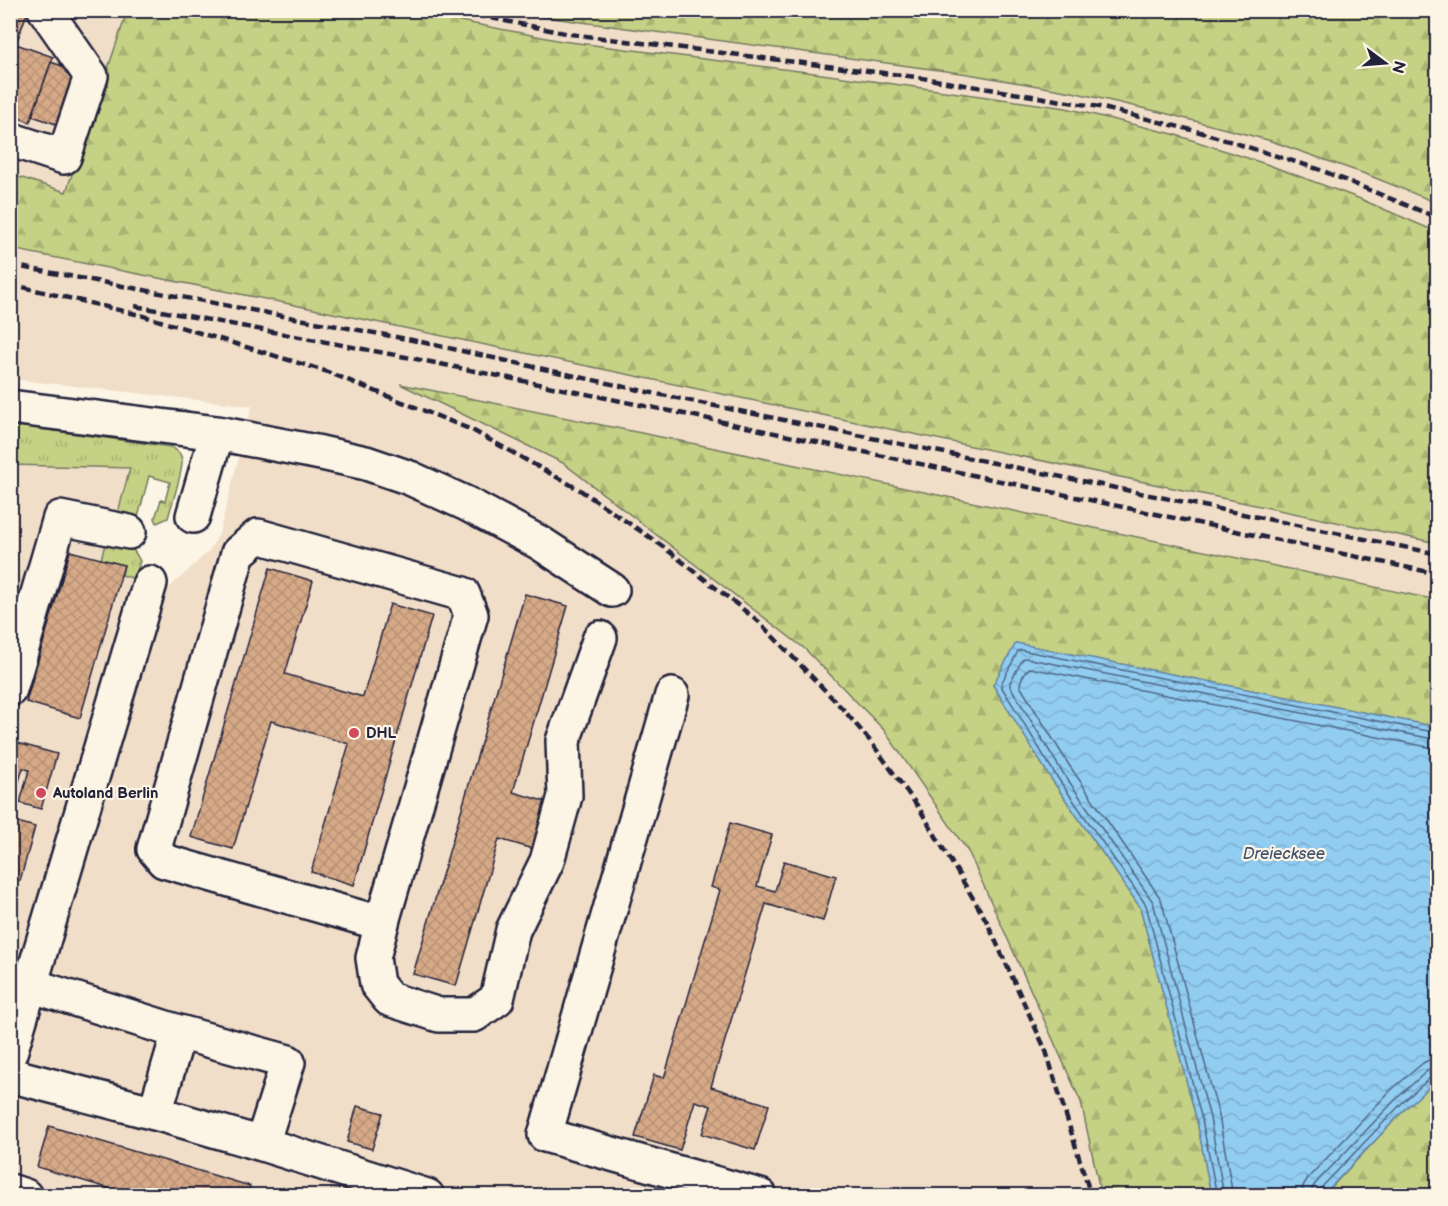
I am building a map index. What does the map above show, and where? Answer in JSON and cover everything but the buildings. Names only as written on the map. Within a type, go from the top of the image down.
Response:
[{"type":"lane","points":[[12,140],[64,157],[91,75],[45,10]]},
{"type":"lane","points":[[10,406],[217,433],[366,463],[410,478],[467,504],[540,543],[612,590]]},
{"type":"lane","points":[[217,433],[217,534],[154,849],[164,861],[209,874],[366,919],[384,915]]},
{"type":"lane","points":[[10,689],[60,518],[129,532]]},
{"type":"lane","points":[[217,534],[258,536],[463,594],[471,615],[373,958],[377,984],[389,999],[439,1015],[474,1015],[497,999],[513,930],[547,861],[565,796],[563,741],[600,638]]},
{"type":"lane","points":[[10,1053],[150,583]]},
{"type":"lane","points":[[672,695],[545,1135],[760,1196]]},
{"type":"lane","points":[[30,985],[179,1032],[288,1062],[262,1144]]},
{"type":"lane","points":[[155,1113],[179,1032]]},
{"type":"lane","points":[[10,1075],[155,1113],[428,1196]]},
{"type":"lane","points":[[10,1191],[25,1196]]},
{"type":"shaded area","points":[[11,11],[111,11],[125,18],[66,192],[11,173]]},
{"type":"shaded area","points":[[409,11],[500,11],[968,74],[1072,92],[1268,140],[1368,175],[1437,203],[1437,232],[1358,198],[1266,164],[1173,134],[1066,108],[562,41]]},
{"type":"shaded area","points":[[11,249],[275,301],[1437,543],[1437,600],[403,385],[563,463],[805,649],[884,730],[969,853],[1081,1102],[1101,1195],[11,1195],[11,465],[147,469],[120,564],[124,565],[122,575],[169,588],[209,551],[219,534],[252,406],[11,379]]},
{"type":"green space","points":[[111,10],[409,11],[562,41],[1066,108],[1173,134],[1266,164],[1358,198],[1437,232],[1437,543],[275,301],[11,249],[10,174],[66,192],[125,18]]},
{"type":"green space","points":[[500,11],[1437,11],[1437,203],[1368,175],[1268,140],[1072,92],[968,74]]},
{"type":"green space","points":[[400,384],[1437,600],[1437,727],[1016,643],[993,685],[1050,777],[1140,907],[1197,1121],[1211,1195],[1101,1195],[1081,1102],[969,853],[884,730],[805,649],[563,463]]},
{"type":"green space","points":[[11,425],[173,448],[181,456],[182,466],[168,518],[157,523],[155,518],[161,500],[165,501],[170,482],[149,476],[137,521],[117,516],[130,468],[11,465]]},
{"type":"green space","points":[[107,537],[127,544],[137,555],[140,561],[135,579],[122,575],[124,565],[101,559]]},
{"type":"green space","points":[[1437,1080],[1437,1195],[1323,1196],[1406,1108]]},
{"type":"water","name":"Dreiecksee","points":[[1016,643],[1437,727],[1437,1080],[1406,1108],[1323,1195],[1211,1195],[1197,1121],[1140,907],[1050,777],[993,685]]},
{"type":"railway","points":[[451,10],[570,34],[916,77],[1099,107],[1200,132],[1318,169],[1438,218]]},
{"type":"railway","points":[[10,265],[412,340],[657,394],[1438,554]]},
{"type":"railway","points":[[10,284],[144,316],[325,371],[472,430],[580,490],[661,545],[758,621],[842,708],[871,742],[919,808],[986,920],[1046,1051],[1091,1196]]},
{"type":"railway","points":[[135,306],[406,357],[704,418],[1438,574]]},
{"type":"place","name":"DHL","points":[[354,733]]},
{"type":"place","name":"Autoland Berlin","points":[[41,793]]}]
